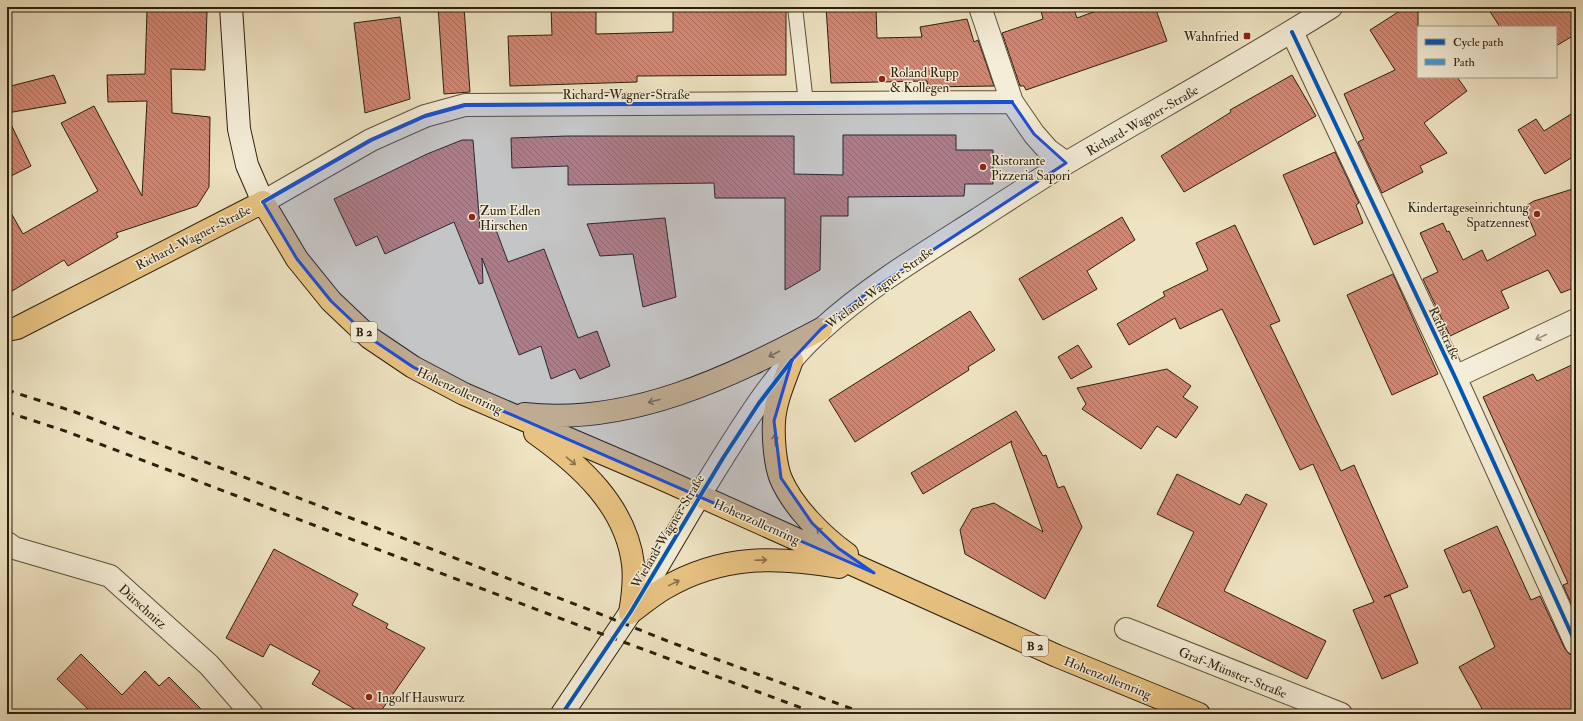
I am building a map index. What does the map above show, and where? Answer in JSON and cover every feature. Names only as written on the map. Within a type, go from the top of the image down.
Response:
[{"type":"main road","name":"Richard-Wagner-Straße","points":[[7,330],[17,328],[263,202]]},
{"type":"main road","name":"Hohenzollernring","points":[[263,202],[297,259],[331,301],[370,338],[413,367],[464,394],[874,573],[1057,656],[1199,714]]},
{"type":"main road","points":[[507,412],[548,416],[600,413],[634,407],[696,388],[734,373],[821,329]]},
{"type":"main road","points":[[792,360],[781,392],[774,421],[776,454],[781,478],[791,497],[812,523],[838,548],[874,573]]},
{"type":"main road","points":[[507,412],[584,472],[609,502],[624,528],[633,564],[634,590],[630,613]]},
{"type":"main road","points":[[630,613],[664,588],[691,575],[722,564],[759,560],[804,561],[874,573]]},
{"type":"street","points":[[231,7],[239,129],[247,165],[263,202]]},
{"type":"street","points":[[980,7],[1012,102],[1034,134],[1048,150],[1066,163]]},
{"type":"street","name":"Richard-Wagner-Straße","points":[[1066,163],[1292,32],[1327,8]]},
{"type":"street","name":"Rathstraße","points":[[1292,32],[1455,377],[1576,644]]},
{"type":"street","name":"Richard-Wagner-Straße","points":[[263,202],[371,140],[424,116],[466,105],[1012,102]]},
{"type":"street","name":"Wieland-Wagner-Straße","points":[[562,714],[630,613],[699,496],[759,403],[792,360],[821,329],[867,293],[906,265],[1066,163]]},
{"type":"street","points":[[1455,377],[1576,320]]},
{"type":"street","name":"Dürschnitz","points":[[7,542],[14,548],[110,576],[209,665],[252,714]]},
{"type":"street","name":"Graf-Münster-Straße","points":[[1126,629],[1341,714]]},
{"type":"lane","points":[[794,7],[806,103]]},
{"type":"highlighted area","points":[[1012,102],[1034,134],[1066,163],[867,293],[821,329],[792,360],[774,421],[781,478],[812,523],[838,548],[874,573],[464,394],[413,367],[370,338],[331,301],[297,259],[263,202],[371,140],[425,116],[465,105]]},
{"type":"building","points":[[438,7],[464,7],[470,92],[444,94]]},
{"type":"building","points":[[551,7],[596,7],[596,34],[673,32],[673,7],[786,7],[786,75],[637,76],[637,82],[510,86],[508,36],[552,35]]},
{"type":"building","points":[[826,7],[876,7],[877,38],[922,37],[920,27],[967,19],[974,42],[978,40],[994,86],[928,87],[927,81],[831,83]]},
{"type":"building","points":[[1040,7],[1073,7],[1077,18],[1107,7],[1155,7],[1167,41],[1026,90],[1024,86],[1020,86],[1002,33],[1043,19]]},
{"type":"building","points":[[1406,7],[1418,7],[1417,78],[1458,78],[1467,91],[1424,123],[1447,153],[1420,166],[1423,172],[1382,193],[1358,142],[1364,139],[1344,94],[1395,70],[1370,30]]},
{"type":"building","points":[[1487,7],[1576,7],[1576,34],[1557,45],[1557,26],[1499,26]]},
{"type":"building","points":[[147,10],[207,12],[205,70],[171,69],[172,113],[210,117],[209,187],[197,206],[116,233],[118,237],[68,266],[64,260],[7,294],[7,206],[23,234],[98,191],[61,123],[94,106],[142,196],[147,101],[108,102],[107,75],[145,74]]},
{"type":"building","points":[[400,17],[410,99],[365,113],[354,23]]},
{"type":"building","points":[[54,75],[66,103],[7,113],[7,87]]},
{"type":"building","points":[[1292,75],[1316,116],[1184,192],[1161,156],[1231,112],[1230,110]]},
{"type":"building","points":[[1576,111],[1576,155],[1545,174],[1518,130],[1536,119],[1544,131]]},
{"type":"building","points":[[7,116],[31,166],[7,178]]},
{"type":"building","points":[[843,135],[956,135],[956,150],[993,150],[993,184],[965,184],[964,196],[848,197],[848,216],[821,216],[820,270],[785,290],[785,198],[715,198],[714,183],[568,185],[568,166],[512,168],[511,138],[567,136],[794,136],[794,174],[843,175]]},
{"type":"building","points":[[462,140],[473,140],[480,228],[495,227],[508,262],[544,249],[578,338],[597,331],[610,366],[580,379],[575,369],[551,379],[541,346],[519,355],[482,258],[483,283],[479,284],[454,222],[385,254],[377,236],[356,246],[334,199],[427,154]]},
{"type":"building","points":[[1335,152],[1359,203],[1356,205],[1363,223],[1314,245],[1283,175]]},
{"type":"building","points":[[1576,188],[1576,287],[1561,293],[1548,270],[1501,291],[1509,308],[1450,336],[1423,279],[1438,272],[1420,233],[1443,223],[1447,232],[1449,231],[1463,260],[1482,250],[1487,261],[1536,235],[1524,207],[1534,201]]},
{"type":"building","points":[[1122,217],[1135,240],[1087,271],[1097,289],[1043,320],[1019,279]]},
{"type":"building","points":[[665,218],[676,297],[643,307],[633,254],[600,256],[587,224]]},
{"type":"building","points":[[1235,225],[1280,321],[1270,325],[1341,471],[1354,465],[1408,587],[1384,597],[1390,595],[1418,663],[1382,679],[1353,610],[1374,602],[1313,464],[1300,470],[1222,309],[1180,329],[1175,318],[1129,345],[1117,324],[1165,296],[1163,292],[1208,270],[1196,243]]},
{"type":"building","points":[[1393,274],[1438,374],[1392,395],[1347,295]]},
{"type":"building","points":[[970,311],[995,350],[968,367],[969,370],[855,442],[829,400]]},
{"type":"building","points":[[1078,345],[1092,367],[1071,379],[1058,357]]},
{"type":"building","points":[[1576,363],[1576,614],[1563,585],[1568,583],[1483,397],[1533,374],[1537,381]]},
{"type":"building","points":[[1167,369],[1191,386],[1183,397],[1198,407],[1176,438],[1157,426],[1141,449],[1082,409],[1086,404],[1077,388]]},
{"type":"building","points":[[1016,411],[1043,456],[1046,455],[1058,488],[1064,486],[1082,527],[1045,599],[965,554],[960,530],[972,509],[994,503],[1043,532],[1011,443],[1012,441],[923,494],[911,473]]},
{"type":"building","points":[[1177,474],[1240,505],[1246,494],[1267,504],[1224,591],[1326,641],[1307,679],[1157,606],[1194,532],[1157,514]]},
{"type":"building","points":[[1497,526],[1531,600],[1540,596],[1565,649],[1569,654],[1576,656],[1576,714],[1485,714],[1459,667],[1495,647],[1470,590],[1463,593],[1444,550]]},
{"type":"building","points":[[274,549],[358,594],[352,605],[388,624],[386,628],[425,648],[379,714],[363,714],[312,684],[320,671],[270,644],[263,657],[226,638]]},
{"type":"building","points":[[81,654],[122,695],[145,671],[159,686],[169,677],[206,714],[93,714],[57,679]]},
{"type":"railway","points":[[7,390],[75,412],[670,642],[866,714]]},
{"type":"railway","points":[[7,412],[68,432],[583,627],[818,714]]},
{"type":"cycle path","points":[[1292,32],[1455,377],[1576,644]]},
{"type":"cycle path","points":[[263,202],[371,140],[425,116],[465,105],[1012,102]]},
{"type":"cycle path","points":[[562,714],[630,613],[723,458],[759,403],[792,360]]},
{"type":"place","name":"Wahnfried","points":[[1247,36]]},
{"type":"place","name":"Roland Rupp & Kollegen","points":[[882,79]]},
{"type":"place","name":"Ristorante Pizzeria Sapori","points":[[983,167]]},
{"type":"place","name":"Kindertageseinrichtung Spatzennest","points":[[1537,214]]},
{"type":"place","name":"Zum Edlen Hirschen","points":[[472,217]]},
{"type":"place","name":"Ingolf Hauswurz","points":[[369,697]]}]
